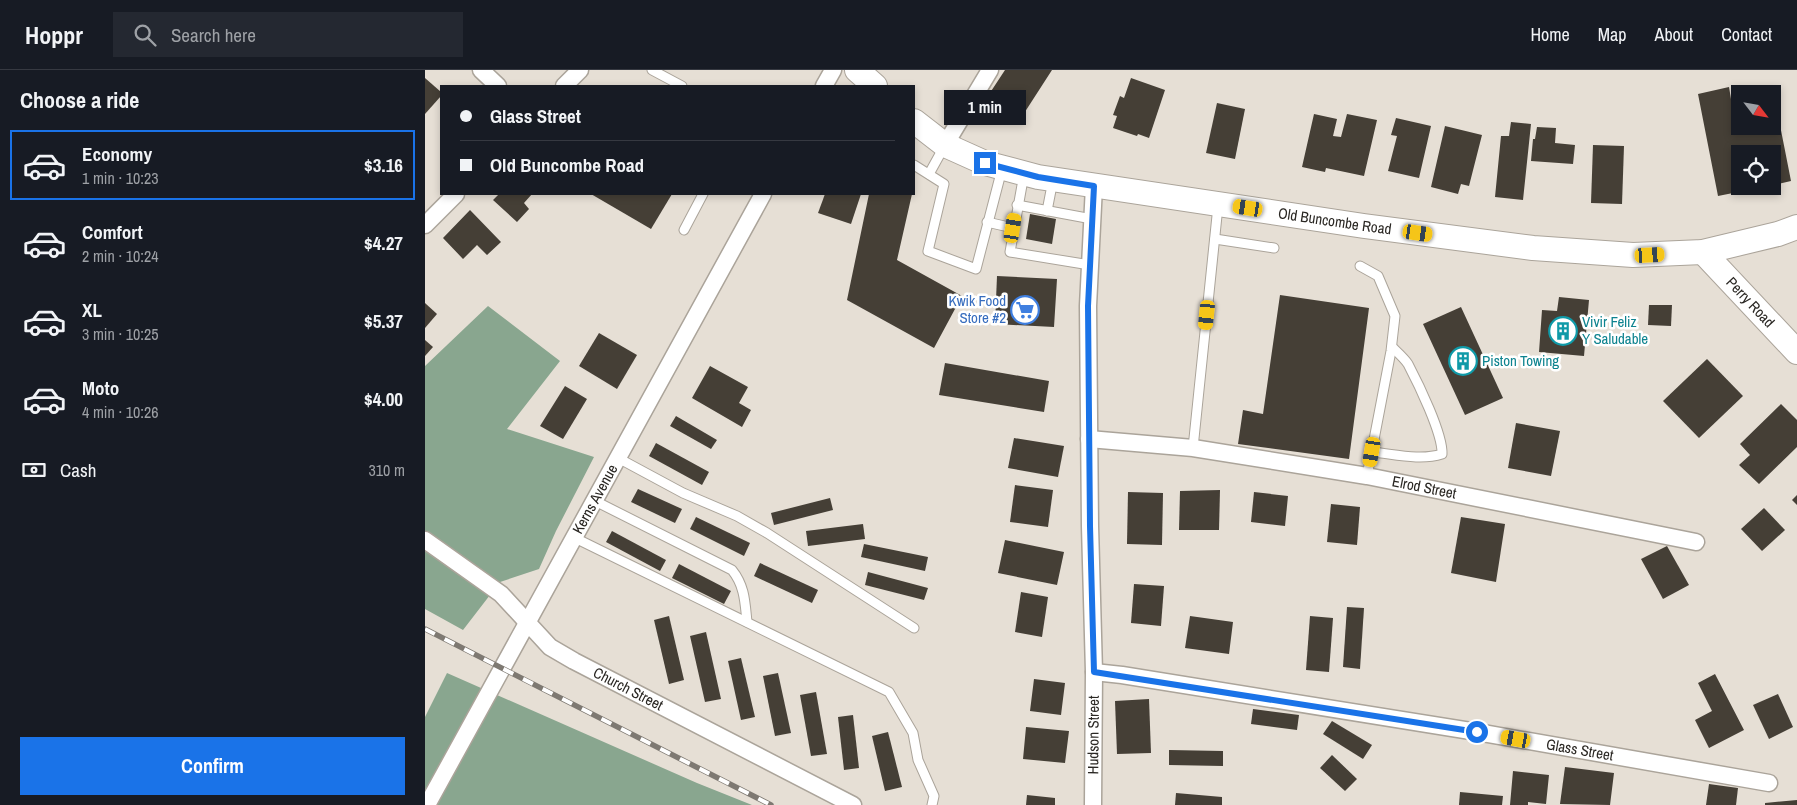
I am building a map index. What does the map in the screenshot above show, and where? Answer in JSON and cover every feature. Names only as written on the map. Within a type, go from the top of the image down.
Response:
[{"type":"street","points":[[481,70],[497,85]]},
{"type":"street","points":[[565,85],[580,70]]},
{"type":"street","points":[[825,85],[833,70]]},
{"type":"street","points":[[857,70],[874,85]]},
{"type":"street","points":[[945,145],[991,70]]},
{"type":"street","name":"Old Buncombe Road","points":[[915,122],[945,145],[985,163],[1053,180],[1364,226],[1541,249],[1633,256],[1703,252],[1778,234],[1797,227]]},
{"type":"street","name":"Hudson Street","points":[[1093,805],[1094,672],[1090,526],[1088,306],[1094,186]]},
{"type":"street","points":[[425,225],[455,195]]},
{"type":"street","name":"Kerns Avenue","points":[[427,805],[762,195]]},
{"type":"street","name":"Perry Road","points":[[1703,252],[1797,352]]},
{"type":"street","name":"Elrod Street","points":[[1089,439],[1193,448],[1367,476],[1696,542]]},
{"type":"street","name":"Church Street","points":[[425,540],[501,594],[550,647],[574,662],[853,805]]},
{"type":"street","name":"Glass Street","points":[[1094,672],[1467,730],[1769,783]]},
{"type":"lane","points":[[652,70],[679,85]]},
{"type":"lane","points":[[929,174],[945,145]]},
{"type":"lane","points":[[915,166],[944,184],[928,251],[976,269],[987,222],[1013,171]]},
{"type":"lane","points":[[1013,171],[1017,205],[1010,252],[1090,265]]},
{"type":"lane","points":[[1047,211],[1053,180]]},
{"type":"lane","points":[[684,230],[702,195]]},
{"type":"lane","points":[[1193,448],[1218,203]]},
{"type":"lane","points":[[1017,205],[1091,219]]},
{"type":"lane","points":[[987,222],[1013,228]]},
{"type":"lane","points":[[1215,240],[1274,248]]},
{"type":"lane","points":[[1360,266],[1378,276],[1395,316],[1392,347],[1367,476]]},
{"type":"lane","points":[[1372,452],[1420,458],[1431,458],[1442,454],[1435,422],[1407,362],[1392,347]]},
{"type":"lane","points":[[618,458],[683,493],[737,516],[767,533],[914,628]]},
{"type":"lane","points":[[595,501],[732,570],[740,580],[745,598],[747,622]]},
{"type":"lane","points":[[575,538],[889,692],[913,733],[918,760],[934,796],[931,805]]},
{"type":"green space","points":[[488,306],[560,361],[507,429],[594,457],[539,569],[500,582],[463,630],[425,609],[425,366]]},
{"type":"green space","points":[[447,673],[697,783],[752,805],[425,805],[425,717]]},
{"type":"building","points":[[1005,70],[1052,70],[1021,118],[1005,107],[999,116],[982,105]]},
{"type":"building","points":[[425,78],[440,91],[440,97],[425,114]]},
{"type":"building","points":[[1131,78],[1165,90],[1149,138],[1113,128],[1117,116],[1113,115],[1120,96],[1124,98]]},
{"type":"building","points":[[1729,87],[1731,135],[1781,135],[1781,130],[1791,181],[1781,183],[1781,145],[1731,145],[1731,193],[1718,196],[1698,94]]},
{"type":"building","points":[[1217,103],[1245,109],[1235,159],[1206,153]]},
{"type":"building","points":[[1314,114],[1337,119],[1333,136],[1341,137],[1347,114],[1377,120],[1364,176],[1326,168],[1325,172],[1302,167]]},
{"type":"building","points":[[1396,118],[1431,126],[1419,178],[1388,171],[1397,136],[1391,135]]},
{"type":"building","points":[[1511,122],[1531,124],[1523,200],[1495,197],[1501,136],[1509,136]]},
{"type":"building","points":[[1445,126],[1482,135],[1469,186],[1461,184],[1458,194],[1431,187]]},
{"type":"building","points":[[1537,127],[1556,128],[1555,143],[1575,145],[1573,164],[1531,161],[1533,139],[1535,139]]},
{"type":"building","points":[[1593,145],[1624,146],[1622,204],[1591,203]]},
{"type":"building","points":[[498,195],[531,195],[524,203],[529,209],[517,222],[493,200]]},
{"type":"building","points":[[593,195],[671,195],[651,229]]},
{"type":"building","points":[[825,195],[861,195],[851,224],[818,213]]},
{"type":"building","points":[[869,195],[912,195],[897,260],[962,296],[934,348],[847,300]]},
{"type":"building","points":[[470,210],[501,242],[487,255],[477,245],[463,259],[443,238]]},
{"type":"building","points":[[1030,214],[1056,219],[1052,244],[1026,239]]},
{"type":"building","name":"Kwik Food Store #2","points":[[997,276],[1057,279],[1054,327],[995,324]]},
{"type":"building","points":[[1280,295],[1369,308],[1349,459],[1238,444],[1243,410],[1263,414]]},
{"type":"building","name":"Vivir Feliz Y Saludable","points":[[1559,297],[1589,300],[1584,356],[1539,352],[1542,310],[1557,311]]},
{"type":"building","points":[[425,303],[437,314],[425,328]]},
{"type":"building","points":[[1649,305],[1672,305],[1671,326],[1648,325]]},
{"type":"building","name":"Piston Towing","points":[[1461,307],[1503,398],[1465,415],[1423,324]]},
{"type":"building","points":[[599,333],[637,355],[617,389],[579,366]]},
{"type":"building","points":[[425,340],[433,347],[425,356]]},
{"type":"building","points":[[1707,359],[1743,396],[1699,438],[1663,401]]},
{"type":"building","points":[[945,363],[1049,381],[1044,412],[939,395]]},
{"type":"building","points":[[710,366],[748,387],[739,403],[751,410],[742,427],[692,398]]},
{"type":"building","points":[[565,386],[587,399],[563,439],[540,426]]},
{"type":"building","points":[[1781,404],[1797,420],[1797,447],[1759,484],[1739,465],[1750,455],[1740,444]]},
{"type":"building","points":[[676,416],[717,440],[711,449],[670,426]]},
{"type":"building","points":[[1516,423],[1560,431],[1551,476],[1508,468]]},
{"type":"building","points":[[1014,438],[1064,446],[1058,477],[1008,468]]},
{"type":"building","points":[[656,443],[709,472],[702,485],[649,456]]},
{"type":"building","points":[[1015,485],[1053,490],[1048,527],[1010,522]]},
{"type":"building","points":[[638,489],[682,509],[675,523],[631,502]]},
{"type":"building","points":[[1220,490],[1219,530],[1179,530],[1180,491]]},
{"type":"building","points":[[1128,492],[1163,493],[1162,545],[1127,544]]},
{"type":"building","points":[[1254,492],[1288,496],[1285,526],[1251,522]]},
{"type":"building","points":[[1797,495],[1797,505],[1792,500]]},
{"type":"building","points":[[830,498],[833,510],[774,525],[771,513]]},
{"type":"building","points":[[1331,504],[1360,507],[1357,545],[1327,542]]},
{"type":"building","points":[[1764,508],[1785,530],[1762,551],[1741,529]]},
{"type":"building","points":[[696,517],[750,543],[744,556],[690,529]]},
{"type":"building","points":[[1461,517],[1505,524],[1496,582],[1451,573]]},
{"type":"building","points":[[863,524],[865,539],[808,546],[806,531]]},
{"type":"building","points":[[612,531],[666,560],[660,571],[606,542]]},
{"type":"building","points":[[1005,540],[1064,552],[1057,585],[998,573]]},
{"type":"building","points":[[864,544],[928,557],[925,571],[861,557]]},
{"type":"building","points":[[1667,546],[1689,585],[1663,599],[1641,559]]},
{"type":"building","points":[[760,563],[818,590],[812,603],[754,576]]},
{"type":"building","points":[[679,564],[731,591],[724,604],[672,578]]},
{"type":"building","points":[[868,572],[928,588],[924,600],[865,585]]},
{"type":"building","points":[[1134,584],[1164,586],[1161,626],[1131,623]]},
{"type":"building","points":[[1021,592],[1048,597],[1042,637],[1015,632]]},
{"type":"building","points":[[1347,607],[1364,608],[1360,669],[1343,667]]},
{"type":"building","points":[[669,616],[684,680],[669,684],[654,620]]},
{"type":"building","points":[[1190,616],[1233,622],[1229,654],[1185,648]]},
{"type":"building","points":[[1310,616],[1333,618],[1329,672],[1306,670]]},
{"type":"building","points":[[706,632],[721,699],[705,702],[690,636]]},
{"type":"building","points":[[741,658],[755,717],[741,720],[728,661]]},
{"type":"building","points":[[778,673],[791,733],[775,736],[763,676]]},
{"type":"building","points":[[1715,674],[1744,730],[1709,748],[1695,720],[1712,711],[1698,683]]},
{"type":"building","points":[[1034,679],[1065,683],[1061,715],[1030,711]]},
{"type":"building","points":[[816,692],[827,754],[811,756],[800,695]]},
{"type":"building","points":[[1778,694],[1793,727],[1769,739],[1753,705]]},
{"type":"building","points":[[1149,699],[1151,753],[1117,754],[1115,701]]},
{"type":"building","points":[[1253,709],[1299,715],[1297,730],[1251,724]]},
{"type":"building","points":[[853,715],[859,768],[844,770],[838,717]]},
{"type":"building","points":[[1332,721],[1372,745],[1363,759],[1323,734]]},
{"type":"building","points":[[1026,727],[1069,731],[1065,763],[1023,759]]},
{"type":"building","points":[[888,732],[902,787],[885,791],[872,736]]},
{"type":"building","points":[[1169,750],[1223,751],[1223,766],[1169,765]]},
{"type":"building","points":[[1332,755],[1357,779],[1345,791],[1320,768]]},
{"type":"building","points":[[1565,767],[1614,773],[1610,805],[1560,804]]},
{"type":"building","points":[[1513,771],[1549,775],[1546,804],[1528,802],[1528,805],[1510,805]]},
{"type":"building","points":[[1709,784],[1738,788],[1736,805],[1706,805]]},
{"type":"building","points":[[1460,792],[1503,796],[1502,805],[1459,805]]},
{"type":"building","points":[[1176,793],[1222,797],[1222,805],[1175,805]]},
{"type":"building","points":[[1027,795],[1055,798],[1055,805],[1026,805]]},
{"type":"building","points":[[1797,800],[1797,805],[1765,805],[1765,803]]},
{"type":"railway","points":[[425,629],[771,805]]},
{"type":"place","name":"Kwik Food Store #2","points":[[1025,310]]},
{"type":"place","name":"Vivir Feliz Y Saludable","points":[[1563,331]]},
{"type":"place","name":"Piston Towing","points":[[1463,361]]},
{"type":"route","points":[[985,163],[1038,177],[1094,186],[1088,306],[1090,526],[1094,672],[1477,732]]}]
